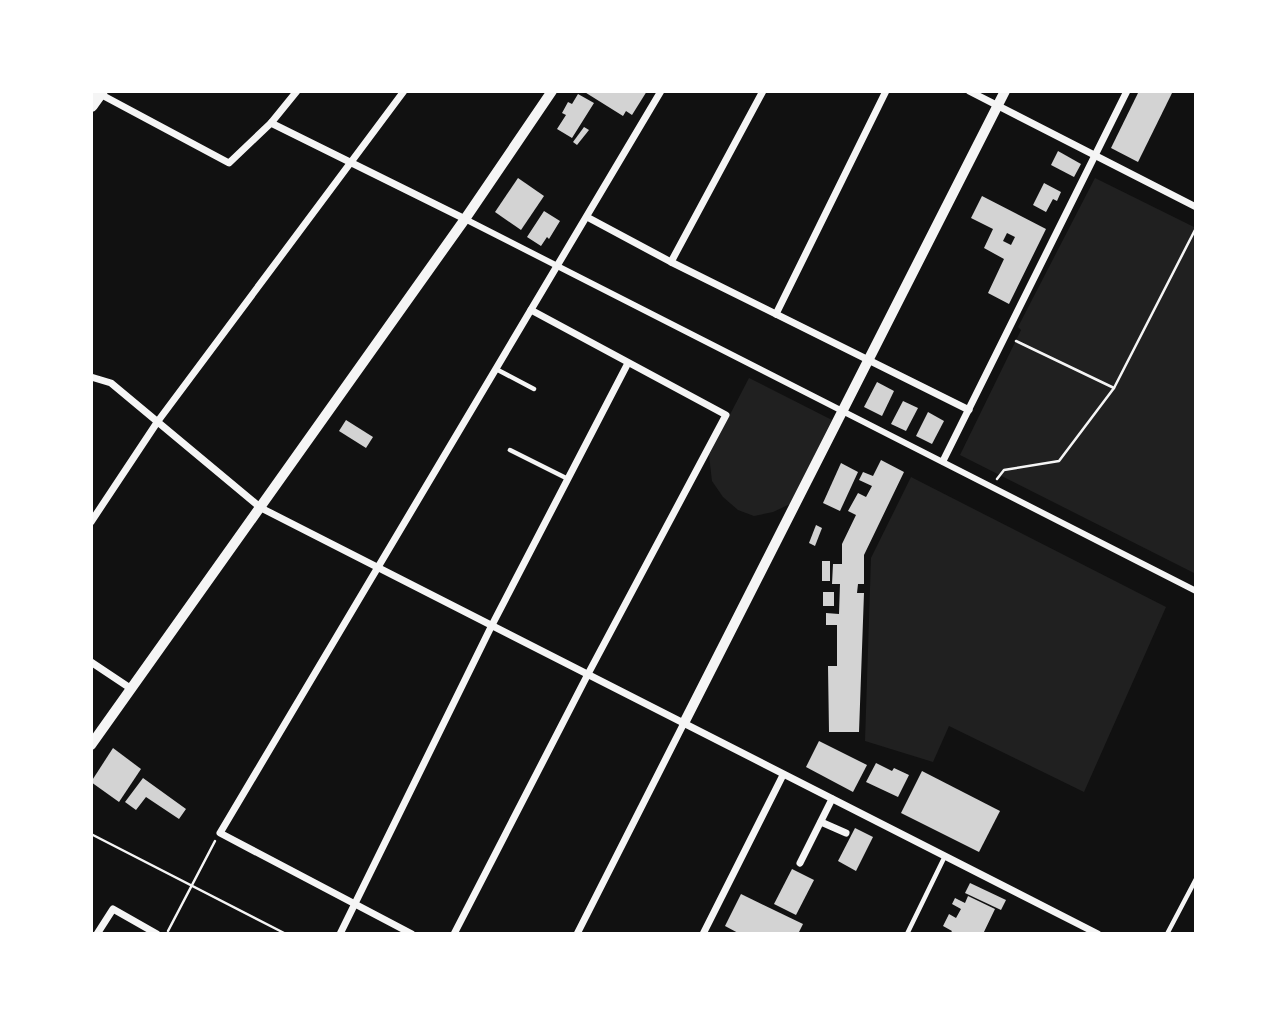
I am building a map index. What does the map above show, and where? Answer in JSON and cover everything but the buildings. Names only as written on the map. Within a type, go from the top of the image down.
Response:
[{"type":"street","points":[[97,96],[229,163],[271,123],[296,91]]},
{"type":"street","points":[[91,522],[158,421],[404,91]]},
{"type":"street","points":[[91,745],[465,219],[552,91]]},
{"type":"street","points":[[412,934],[220,833],[661,91]]},
{"type":"street","points":[[671,262],[763,91]]},
{"type":"street","points":[[776,314],[886,91]]},
{"type":"street","points":[[969,91],[1196,207]]},
{"type":"street","points":[[577,934],[1005,91]]},
{"type":"street","points":[[943,461],[1127,91]]},
{"type":"street","points":[[271,123],[558,265],[1196,591]]},
{"type":"street","points":[[587,217],[969,411]]},
{"type":"street","points":[[454,934],[587,674],[726,415],[531,310]]},
{"type":"street","points":[[340,934],[492,625],[628,363]]},
{"type":"street","points":[[91,377],[111,383],[261,508],[1098,934]]},
{"type":"street","points":[[91,662],[130,688]]},
{"type":"street","points":[[703,934],[783,775]]},
{"type":"street","points":[[800,863],[832,799]]},
{"type":"street","points":[[821,822],[846,833]]},
{"type":"street","points":[[97,934],[113,909],[157,934]]},
{"type":"lane","points":[[496,369],[534,389]]},
{"type":"lane","points":[[510,450],[570,479]]},
{"type":"lane","points":[[907,934],[945,856]]},
{"type":"lane","points":[[1167,934],[1196,878]]},
{"type":"path","points":[[990,486],[1004,470],[1059,461],[1114,388],[1196,228]]},
{"type":"path","points":[[1006,336],[1114,388]]},
{"type":"path","points":[[166,934],[220,833]]},
{"type":"path","points":[[91,834],[286,934]]},
{"type":"shaded area","points":[[1095,178],[1196,228],[1196,574],[960,455],[1021,330],[1018,327]]},
{"type":"shaded area","points":[[749,378],[832,420],[790,504],[773,512],[754,516],[738,510],[723,497],[712,481],[709,455]]},
{"type":"shaded area","points":[[911,477],[1166,607],[1084,792],[949,726],[933,762],[865,741],[871,558]]}]
